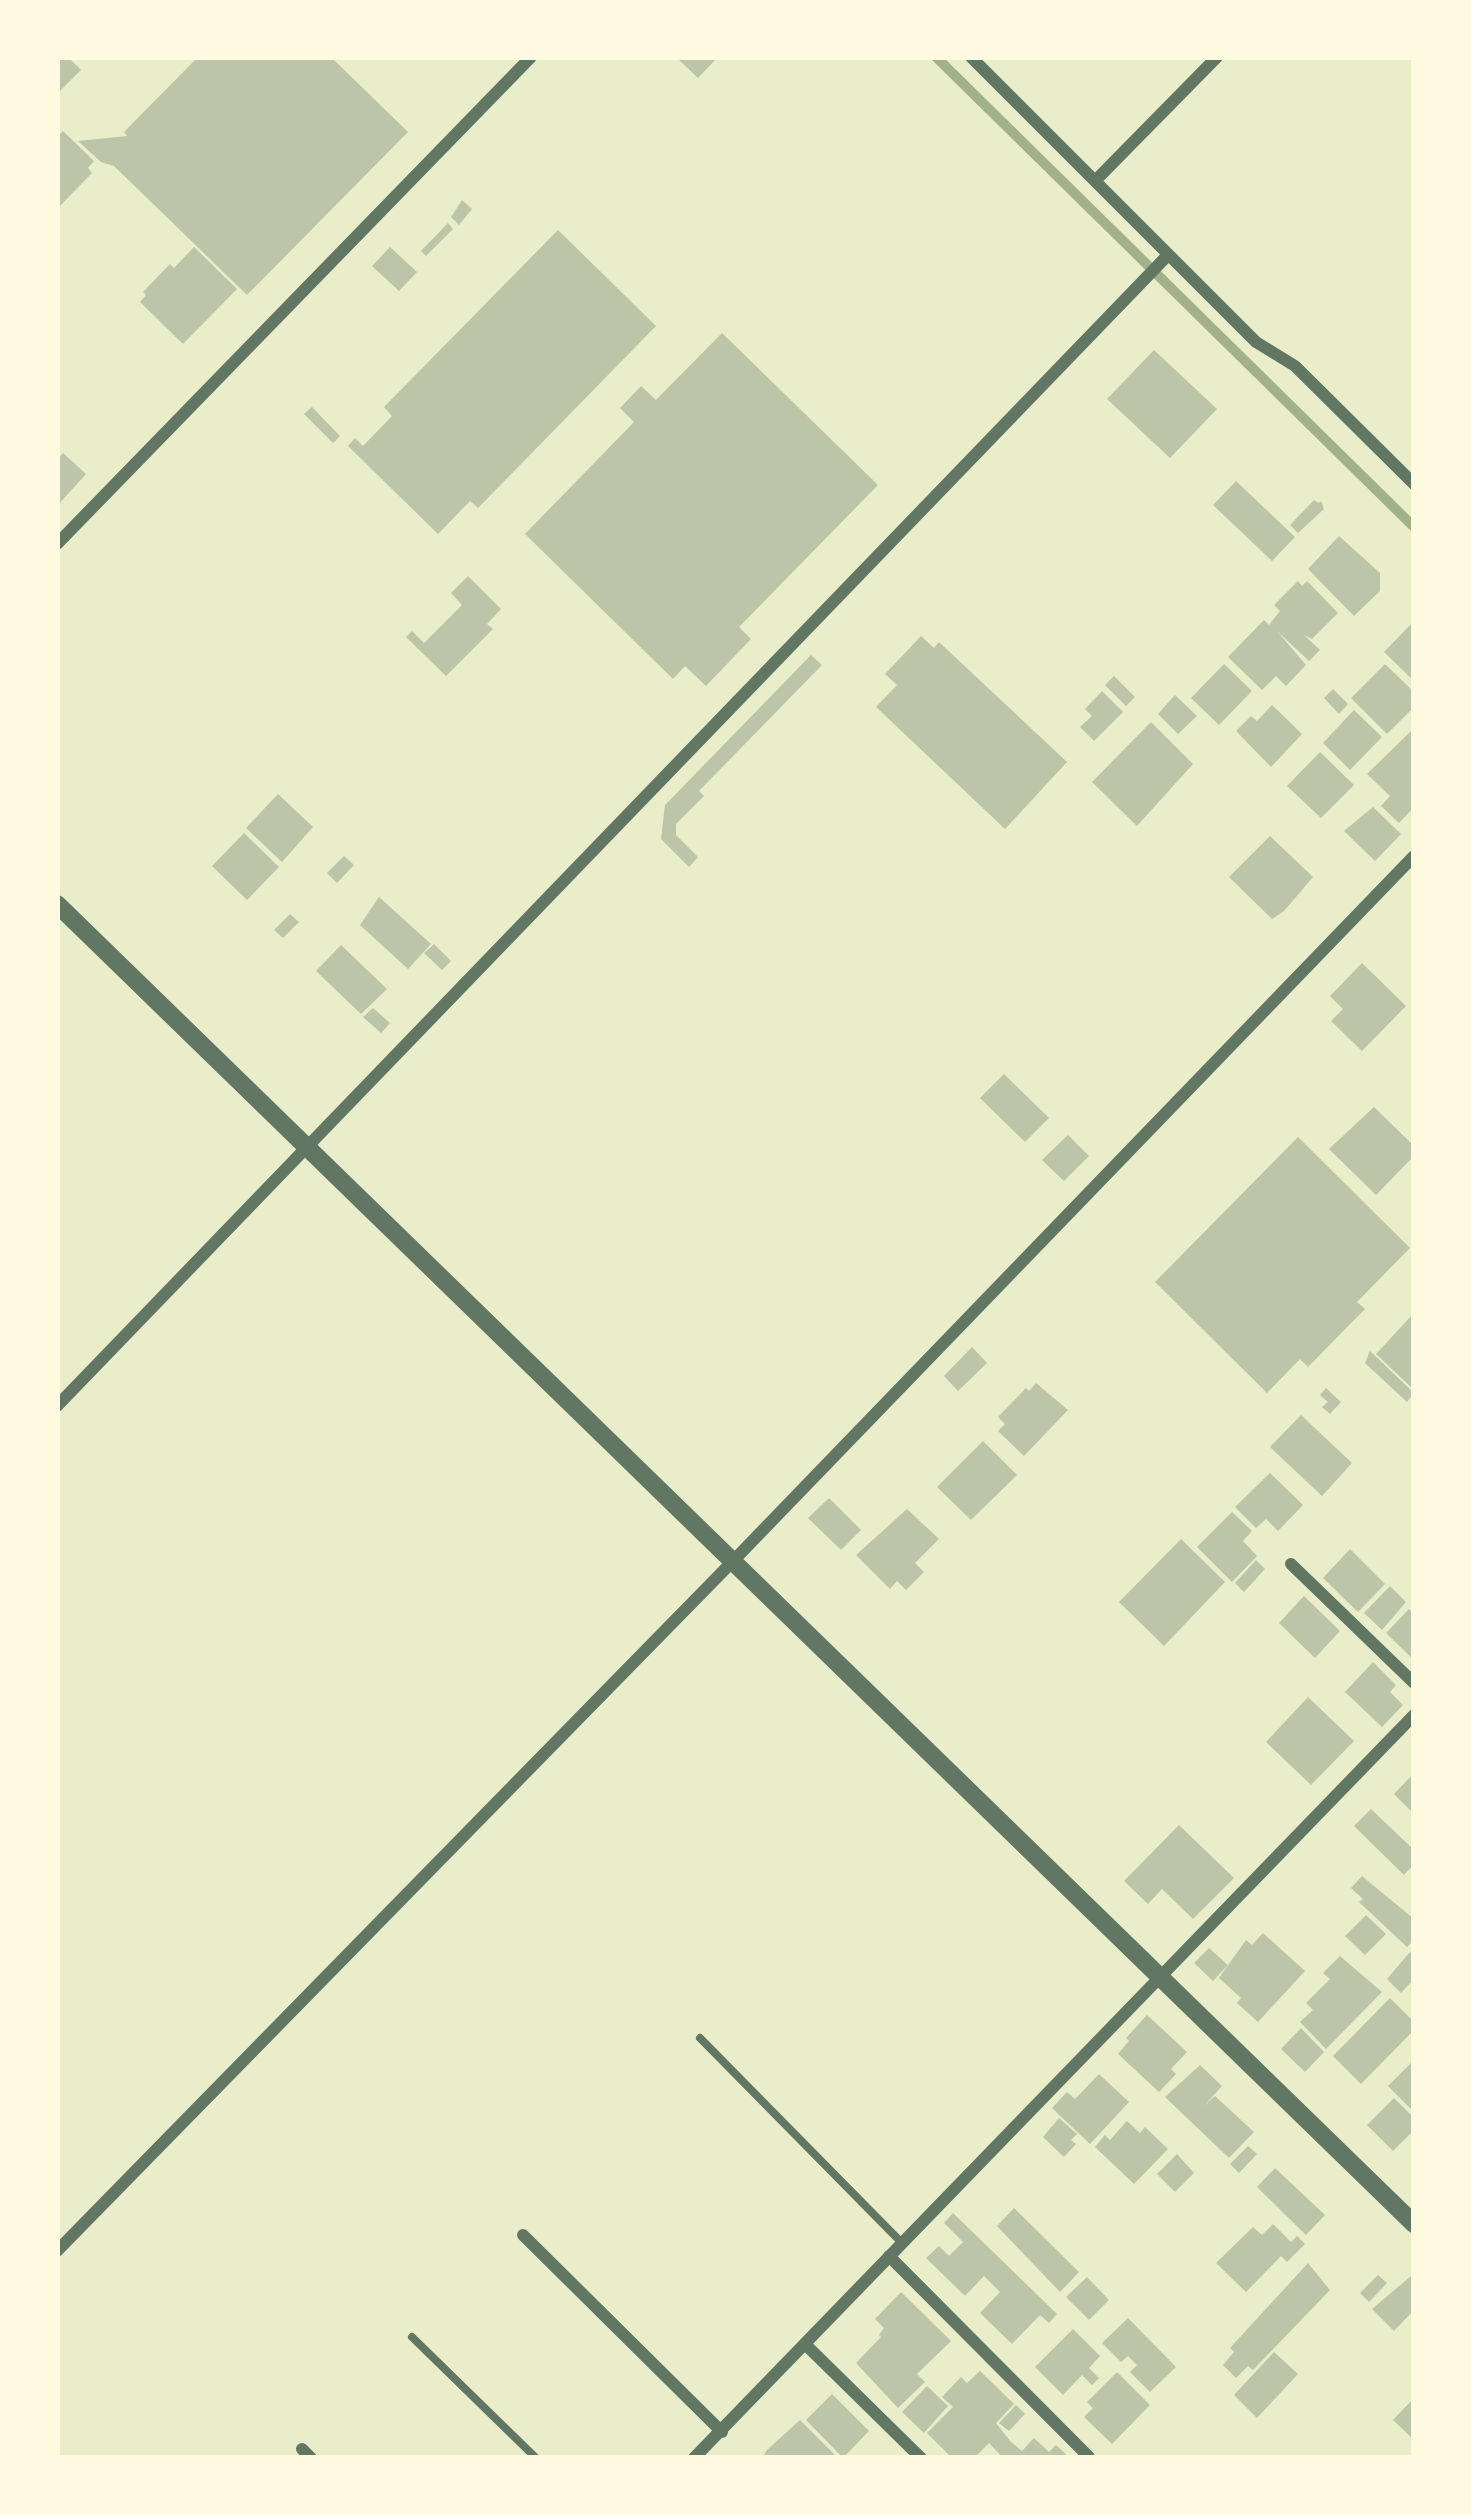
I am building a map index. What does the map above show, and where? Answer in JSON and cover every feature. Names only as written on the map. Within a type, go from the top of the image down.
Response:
[{"type":"street","points":[[57,544],[531,57]]},
{"type":"street","points":[[970,57],[1256,342],[1295,366],[1414,484]]},
{"type":"street","points":[[1095,181],[1216,57]]},
{"type":"street","points":[[57,1406],[1168,255]]},
{"type":"street","points":[[57,2252],[1414,856]]},
{"type":"street","points":[[57,904],[1414,2224]]},
{"type":"street","points":[[1291,1564],[1414,1684]]},
{"type":"street","points":[[694,2458],[1414,1715]]},
{"type":"street","points":[[523,2235],[722,2432]]},
{"type":"street","points":[[889,2255],[1089,2457]]},
{"type":"street","points":[[806,2345],[921,2458]]},
{"type":"lane","points":[[700,2038],[901,2242]]},
{"type":"lane","points":[[412,2337],[536,2458]]},
{"type":"building","points":[[57,57],[68,57],[81,70],[57,94]]},
{"type":"building","points":[[198,57],[331,57],[408,132],[247,295],[114,166],[101,162],[78,141],[127,136],[124,132]]},
{"type":"building","points":[[676,57],[718,57],[698,78]]},
{"type":"building","points":[[63,131],[94,161],[88,168],[92,173],[57,209],[57,137]]},
{"type":"building","points":[[462,200],[472,209],[459,225],[451,217]]},
{"type":"building","points":[[448,223],[453,229],[426,256],[421,251]]},
{"type":"building","points":[[558,230],[656,326],[478,508],[470,501],[438,534],[348,446],[355,438],[363,446],[392,416],[384,407]]},
{"type":"building","points":[[194,247],[237,289],[183,344],[140,302],[146,295],[143,292],[170,264],[174,268]]},
{"type":"building","points":[[390,247],[417,272],[399,291],[372,266]]},
{"type":"building","points":[[722,333],[878,485],[739,627],[751,639],[706,686],[685,666],[673,679],[525,534],[634,422],[620,408],[641,386],[656,400]]},
{"type":"building","points":[[1154,350],[1217,409],[1170,458],[1107,399]]},
{"type":"building","points":[[312,407],[340,436],[333,443],[304,414]]},
{"type":"building","points":[[63,453],[86,474],[57,506],[57,460]]},
{"type":"building","points":[[1236,481],[1295,537],[1272,561],[1213,505]]},
{"type":"building","points":[[1314,500],[1321,501],[1324,509],[1298,533],[1290,525]]},
{"type":"building","points":[[1339,536],[1380,573],[1380,591],[1354,616],[1308,569]]},
{"type":"building","points":[[468,576],[501,609],[487,624],[493,629],[446,676],[406,637],[412,631],[424,643],[462,605],[451,593]]},
{"type":"building","points":[[1298,581],[1302,586],[1307,581],[1338,613],[1312,639],[1304,635],[1320,650],[1309,661],[1277,631],[1306,665],[1286,686],[1276,676],[1262,690],[1228,657],[1264,620],[1269,625],[1280,611],[1274,605]]},
{"type":"building","points":[[1414,621],[1414,681],[1384,652]]},
{"type":"building","points":[[921,636],[934,648],[939,642],[1067,762],[1005,829],[876,707],[897,685],[885,674]]},
{"type":"building","points":[[811,655],[822,665],[699,791],[704,796],[676,824],[676,835],[698,857],[689,867],[661,839],[665,805]]},
{"type":"building","points":[[1224,664],[1252,691],[1219,725],[1191,698]]},
{"type":"building","points":[[1385,664],[1414,692],[1414,707],[1387,734],[1351,698]]},
{"type":"building","points":[[1114,676],[1135,697],[1126,706],[1105,685]]},
{"type":"building","points":[[1333,689],[1348,704],[1339,714],[1324,698]]},
{"type":"building","points":[[1102,691],[1123,712],[1094,741],[1080,727],[1092,716],[1085,709]]},
{"type":"building","points":[[1175,695],[1197,716],[1178,734],[1158,714]]},
{"type":"building","points":[[1272,705],[1302,734],[1271,767],[1236,731],[1251,716],[1257,721]]},
{"type":"building","points":[[1354,710],[1382,737],[1350,770],[1323,743]]},
{"type":"building","points":[[1151,722],[1193,764],[1137,826],[1092,782]]},
{"type":"building","points":[[1414,728],[1414,807],[1399,823],[1381,806],[1390,796],[1367,774]]},
{"type":"building","points":[[1320,752],[1354,785],[1321,818],[1287,786]]},
{"type":"building","points":[[278,794],[313,827],[282,862],[246,828]]},
{"type":"building","points":[[1373,807],[1401,834],[1375,861],[1344,831]]},
{"type":"building","points":[[244,833],[279,867],[247,900],[212,866]]},
{"type":"building","points":[[1270,836],[1313,877],[1272,919],[1229,877]]},
{"type":"building","points":[[344,856],[354,865],[337,883],[327,873]]},
{"type":"building","points":[[379,897],[431,944],[408,969],[360,925]]},
{"type":"building","points":[[290,914],[299,922],[283,938],[274,930]]},
{"type":"building","points":[[434,944],[451,961],[442,970],[424,953]]},
{"type":"building","points":[[341,945],[387,989],[361,1014],[316,971]]},
{"type":"building","points":[[1362,963],[1406,1006],[1362,1051],[1331,1021],[1343,1009],[1330,996]]},
{"type":"building","points":[[373,1008],[390,1023],[381,1033],[363,1017]]},
{"type":"building","points":[[1004,1074],[1049,1118],[1025,1142],[980,1098]]},
{"type":"building","points":[[1374,1107],[1414,1146],[1414,1156],[1376,1195],[1329,1149]]},
{"type":"building","points":[[1068,1135],[1089,1156],[1064,1181],[1042,1160]]},
{"type":"building","points":[[1298,1137],[1410,1248],[1357,1302],[1365,1309],[1308,1367],[1300,1359],[1267,1393],[1155,1282]]},
{"type":"building","points":[[1414,1313],[1414,1390],[1376,1354]]},
{"type":"building","points":[[972,1347],[987,1363],[958,1391],[944,1376]]},
{"type":"building","points":[[1370,1351],[1414,1393],[1407,1402],[1365,1363]]},
{"type":"building","points":[[1036,1383],[1068,1410],[1024,1456],[998,1431],[1005,1424],[998,1417]]},
{"type":"building","points":[[1326,1388],[1341,1402],[1330,1414],[1322,1407],[1328,1402],[1320,1395]]},
{"type":"building","points":[[1301,1415],[1352,1463],[1322,1496],[1270,1447]]},
{"type":"building","points":[[983,1441],[1017,1475],[971,1520],[937,1487]]},
{"type":"building","points":[[1270,1473],[1303,1505],[1278,1531],[1266,1519],[1256,1528],[1235,1507]]},
{"type":"building","points":[[829,1498],[861,1530],[841,1550],[808,1518]]},
{"type":"building","points":[[907,1509],[939,1539],[915,1563],[924,1572],[906,1590],[897,1581],[890,1589],[856,1555]]},
{"type":"building","points":[[1232,1512],[1252,1531],[1243,1541],[1257,1556],[1232,1582],[1197,1547]]},
{"type":"building","points":[[1181,1539],[1225,1582],[1164,1646],[1119,1602]]},
{"type":"building","points":[[1350,1549],[1385,1584],[1358,1612],[1323,1578]]},
{"type":"building","points":[[1256,1560],[1265,1569],[1244,1592],[1235,1583]]},
{"type":"building","points":[[1390,1586],[1406,1602],[1382,1630],[1364,1613]]},
{"type":"building","points":[[1304,1596],[1340,1631],[1315,1658],[1279,1623]]},
{"type":"building","points":[[1409,1609],[1414,1613],[1414,1660],[1386,1633]]},
{"type":"building","points":[[1373,1662],[1396,1685],[1390,1692],[1403,1705],[1382,1727],[1345,1692]]},
{"type":"building","points":[[1308,1697],[1354,1741],[1311,1785],[1266,1742]]},
{"type":"building","points":[[1414,1773],[1414,1814],[1394,1794]]},
{"type":"building","points":[[1371,1809],[1414,1850],[1414,1864],[1404,1875],[1354,1826]]},
{"type":"building","points":[[1179,1825],[1234,1878],[1193,1919],[1162,1889],[1148,1904],[1124,1881]]},
{"type":"building","points":[[1362,1876],[1414,1919],[1414,1940],[1407,1947],[1359,1902],[1363,1899],[1351,1888]]},
{"type":"building","points":[[1366,1915],[1386,1934],[1365,1955],[1345,1936]]},
{"type":"building","points":[[1263,1933],[1305,1971],[1258,2022],[1219,1978],[1246,1940],[1252,1945]]},
{"type":"building","points":[[1209,1948],[1228,1965],[1213,1981],[1194,1963]]},
{"type":"building","points":[[1410,1952],[1414,1987],[1410,1983],[1401,1993],[1387,1979]]},
{"type":"building","points":[[1340,1956],[1382,1992],[1326,2049],[1300,2022],[1313,2010],[1306,2003],[1330,1979],[1323,1973]]},
{"type":"building","points":[[1390,1998],[1414,2022],[1414,2030],[1361,2084],[1333,2056]]},
{"type":"building","points":[[1147,2015],[1187,2052],[1171,2069],[1176,2074],[1159,2092],[1118,2054]]},
{"type":"building","points":[[1301,2028],[1324,2052],[1305,2072],[1281,2049]]},
{"type":"building","points":[[1414,2060],[1414,2112],[1388,2086]]},
{"type":"building","points":[[1200,2065],[1222,2086],[1204,2106],[1215,2096],[1254,2132],[1229,2158],[1165,2097]]},
{"type":"building","points":[[1099,2074],[1129,2102],[1090,2144],[1052,2108],[1067,2092],[1075,2099]]},
{"type":"building","points":[[1394,2098],[1414,2118],[1414,2130],[1393,2151],[1367,2125]]},
{"type":"building","points":[[1059,2118],[1077,2134],[1071,2140],[1076,2144],[1064,2157],[1043,2137]]},
{"type":"building","points":[[1127,2121],[1140,2133],[1145,2127],[1168,2149],[1134,2184],[1095,2147],[1105,2135],[1110,2140]]},
{"type":"building","points":[[1248,2146],[1257,2154],[1239,2173],[1230,2164]]},
{"type":"building","points":[[1177,2154],[1194,2173],[1175,2192],[1157,2174]]},
{"type":"building","points":[[1275,2168],[1325,2215],[1306,2235],[1257,2187]]},
{"type":"building","points":[[1014,2208],[1079,2272],[1060,2292],[997,2226]]},
{"type":"building","points":[[953,2213],[1057,2314],[1049,2323],[1040,2315],[1012,2344],[980,2313],[1000,2292],[984,2276],[965,2296],[926,2258],[939,2246],[949,2256],[963,2242],[944,2223]]},
{"type":"building","points":[[1273,2224],[1291,2242],[1297,2236],[1305,2244],[1287,2262],[1281,2256],[1246,2292],[1216,2263],[1253,2227],[1262,2235]]},
{"type":"building","points":[[1308,2263],[1330,2290],[1253,2370],[1248,2366],[1236,2378],[1223,2365],[1234,2352],[1230,2348]]},
{"type":"building","points":[[1378,2275],[1387,2283],[1369,2302],[1360,2293]]},
{"type":"building","points":[[1411,2276],[1414,2310],[1394,2331],[1372,2309]]},
{"type":"building","points":[[1087,2277],[1109,2300],[1089,2320],[1066,2297]]},
{"type":"building","points":[[901,2292],[951,2341],[917,2374],[925,2382],[898,2408],[856,2363],[881,2337],[884,2328],[875,2319]]},
{"type":"building","points":[[1128,2318],[1176,2367],[1150,2392],[1130,2372],[1137,2365],[1128,2356],[1121,2362],[1102,2343]]},
{"type":"building","points":[[1073,2329],[1100,2356],[1089,2368],[1099,2378],[1092,2385],[1082,2375],[1063,2395],[1035,2367]]},
{"type":"building","points":[[1274,2352],[1298,2374],[1257,2418],[1234,2395]]},
{"type":"building","points":[[980,2371],[1014,2404],[996,2423],[1011,2442],[1022,2451],[1034,2438],[1049,2452],[1056,2445],[1070,2458],[1003,2458],[989,2443],[974,2458],[952,2458],[927,2433],[953,2407],[942,2397],[961,2377],[967,2383]]},
{"type":"building","points":[[1117,2372],[1150,2405],[1112,2444],[1084,2417],[1093,2408],[1087,2402]]},
{"type":"building","points":[[927,2386],[948,2406],[924,2433],[902,2412]]},
{"type":"building","points":[[832,2394],[869,2431],[843,2458],[806,2420]]},
{"type":"building","points":[[1414,2398],[1414,2440],[1393,2420]]},
{"type":"building","points":[[1016,2405],[1025,2414],[1009,2431],[999,2423]]},
{"type":"building","points":[[800,2420],[838,2458],[762,2458],[767,2450]]},
{"type":"waterway","points":[[936,57],[1414,527]]}]
